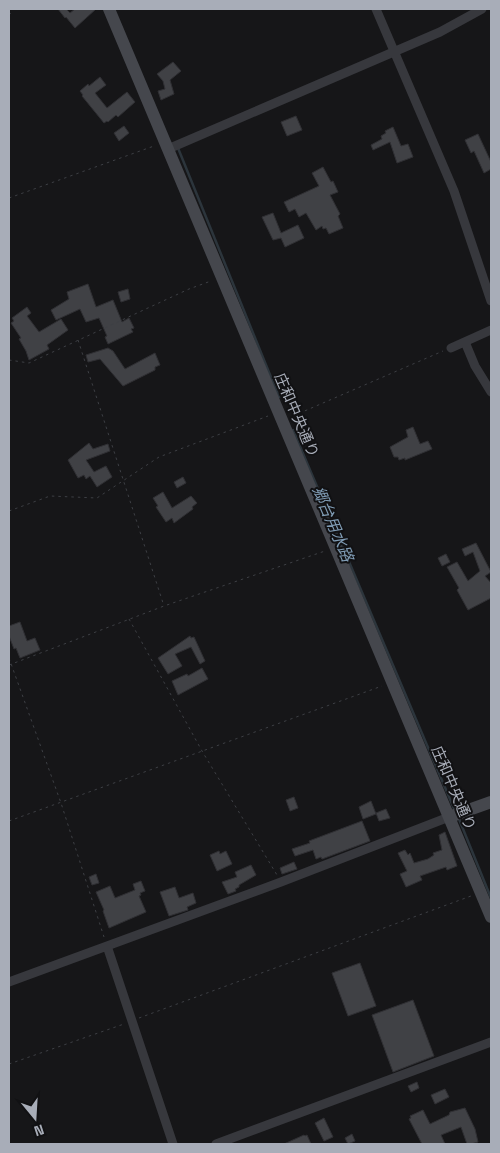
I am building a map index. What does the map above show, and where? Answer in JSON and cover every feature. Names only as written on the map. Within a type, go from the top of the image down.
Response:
[{"type":"street","name":"庄和中央通り","points":[[109,9],[491,917]]},
{"type":"street","points":[[376,9],[454,191],[491,301]]},
{"type":"street","points":[[166,146],[394,52],[440,32],[482,9]]},
{"type":"street","points":[[451,348],[491,330]]},
{"type":"street","points":[[465,342],[475,366],[491,392]]},
{"type":"street","points":[[9,982],[491,802]]},
{"type":"street","points":[[107,946],[173,1144]]},
{"type":"street","points":[[216,1144],[491,1042]]},
{"type":"path","points":[[9,15],[14,9]]},
{"type":"path","points":[[9,198],[166,146]]},
{"type":"path","points":[[9,360],[29,364],[189,289],[221,277]]},
{"type":"path","points":[[78,340],[164,606]]},
{"type":"path","points":[[9,511],[50,496],[97,498],[159,457],[280,416],[451,348]]},
{"type":"path","points":[[10,664],[164,606],[335,547]]},
{"type":"path","points":[[129,619],[202,751],[281,882]]},
{"type":"path","points":[[9,658],[61,803],[107,946]]},
{"type":"path","points":[[9,822],[392,682]]},
{"type":"path","points":[[9,1064],[132,1021],[472,896]]},
{"type":"building","points":[[58,9],[66,9],[70,13],[75,9],[96,9],[75,28]]},
{"type":"building","points":[[173,62],[181,71],[170,80],[174,94],[161,100],[158,91],[165,89],[163,81],[157,74]]},
{"type":"building","points":[[100,77],[106,85],[95,93],[107,108],[127,92],[135,102],[118,117],[116,115],[104,123],[80,91]]},
{"type":"building","points":[[296,116],[302,130],[287,136],[281,122]]},
{"type":"building","points":[[124,126],[129,133],[119,141],[114,133]]},
{"type":"building","points":[[393,127],[401,146],[408,144],[413,157],[397,163],[390,142],[373,150],[371,145],[382,139],[381,136],[386,133],[385,131]]},
{"type":"building","points":[[478,134],[491,162],[491,169],[484,173],[474,151],[471,153],[465,140]]},
{"type":"building","points":[[323,167],[338,192],[330,195],[340,214],[338,216],[343,228],[329,234],[326,228],[323,229],[322,226],[316,230],[306,213],[299,217],[295,209],[289,212],[284,202],[319,186],[312,173]]},
{"type":"building","points":[[273,213],[281,233],[298,225],[304,238],[285,247],[281,238],[273,240],[262,217]]},
{"type":"building","points":[[88,284],[96,307],[113,300],[122,322],[129,318],[134,328],[131,329],[133,332],[108,344],[105,337],[107,336],[99,318],[86,322],[80,309],[56,320],[51,310],[69,299],[67,292]]},
{"type":"building","points":[[128,289],[130,299],[121,302],[118,292]]},
{"type":"building","points":[[27,307],[31,313],[27,316],[39,332],[61,319],[68,330],[47,345],[49,349],[29,360],[19,339],[21,338],[11,323],[14,321],[12,318]]},
{"type":"building","points":[[108,348],[113,351],[125,369],[155,353],[160,365],[155,367],[155,370],[123,386],[100,359],[88,362],[86,355]]},
{"type":"building","points":[[413,427],[420,444],[428,441],[432,449],[405,460],[405,458],[399,460],[398,457],[394,457],[390,447],[408,437],[406,430]]},
{"type":"building","points":[[89,443],[93,449],[108,444],[110,451],[86,460],[94,472],[106,466],[112,477],[97,487],[90,476],[86,479],[84,475],[78,478],[68,460]]},
{"type":"building","points":[[183,477],[186,483],[177,488],[174,482]]},
{"type":"building","points":[[163,492],[172,508],[191,496],[197,503],[192,507],[193,509],[174,523],[172,518],[166,522],[156,507],[158,506],[153,498]]},
{"type":"building","points":[[476,543],[491,572],[485,576],[491,583],[491,598],[468,610],[457,590],[459,588],[447,567],[457,562],[468,581],[480,571],[473,552],[465,556],[462,549]]},
{"type":"building","points":[[446,554],[450,562],[442,566],[438,558]]},
{"type":"building","points":[[20,622],[27,641],[35,638],[40,650],[20,658],[9,636],[9,626]]},
{"type":"building","points":[[190,636],[191,638],[194,637],[205,661],[200,664],[191,647],[175,654],[182,666],[168,674],[158,658]]},
{"type":"building","points":[[202,668],[208,679],[178,695],[172,681],[187,674],[188,676]]},
{"type":"building","points":[[294,797],[298,808],[290,811],[286,800]]},
{"type":"building","points":[[371,801],[376,814],[363,819],[359,807]]},
{"type":"building","points":[[386,809],[390,818],[379,821],[376,813]]},
{"type":"building","points":[[362,821],[370,841],[322,859],[321,857],[316,859],[313,850],[295,856],[292,849]]},
{"type":"building","points":[[445,832],[457,866],[447,870],[446,867],[420,876],[422,880],[406,887],[400,874],[407,871],[398,853],[405,850],[408,855],[410,853],[414,863],[428,859],[434,855],[433,853],[442,850],[439,835]]},
{"type":"building","points":[[219,851],[220,854],[226,851],[232,864],[217,871],[210,855]]},
{"type":"building","points":[[294,862],[297,869],[282,874],[280,868]]},
{"type":"building","points":[[251,865],[256,875],[239,885],[235,889],[236,891],[228,894],[222,882],[237,877],[235,872]]},
{"type":"building","points":[[96,874],[99,883],[92,885],[89,877]]},
{"type":"building","points":[[141,881],[145,891],[140,893],[141,895],[139,896],[146,912],[109,928],[96,892],[110,886],[115,898],[135,890],[133,884]]},
{"type":"building","points":[[175,887],[179,898],[193,893],[196,903],[187,907],[188,910],[169,916],[160,892]]},
{"type":"building","points":[[360,963],[376,1006],[348,1016],[332,973]]},
{"type":"building","points":[[413,1000],[434,1056],[393,1072],[372,1015]]},
{"type":"building","points":[[417,1082],[419,1088],[411,1092],[408,1086]]},
{"type":"building","points":[[445,1089],[449,1097],[435,1104],[431,1095]]},
{"type":"building","points":[[465,1108],[475,1129],[478,1142],[471,1144],[467,1144],[461,1127],[441,1135],[445,1144],[422,1144],[409,1119],[411,1118],[410,1116],[423,1110],[430,1124],[449,1115],[450,1112]]},
{"type":"building","points":[[324,1118],[333,1137],[324,1141],[315,1123]]},
{"type":"building","points":[[352,1134],[355,1141],[348,1144],[345,1138]]},
{"type":"building","points":[[307,1135],[311,1144],[284,1144]]},
{"type":"waterway","name":"郷台用水路","points":[[178,148],[279,397]]},
{"type":"waterway","name":"郷台用水路","points":[[293,430],[455,811]]},
{"type":"waterway","name":"郷台用水路","points":[[459,819],[491,898]]}]
